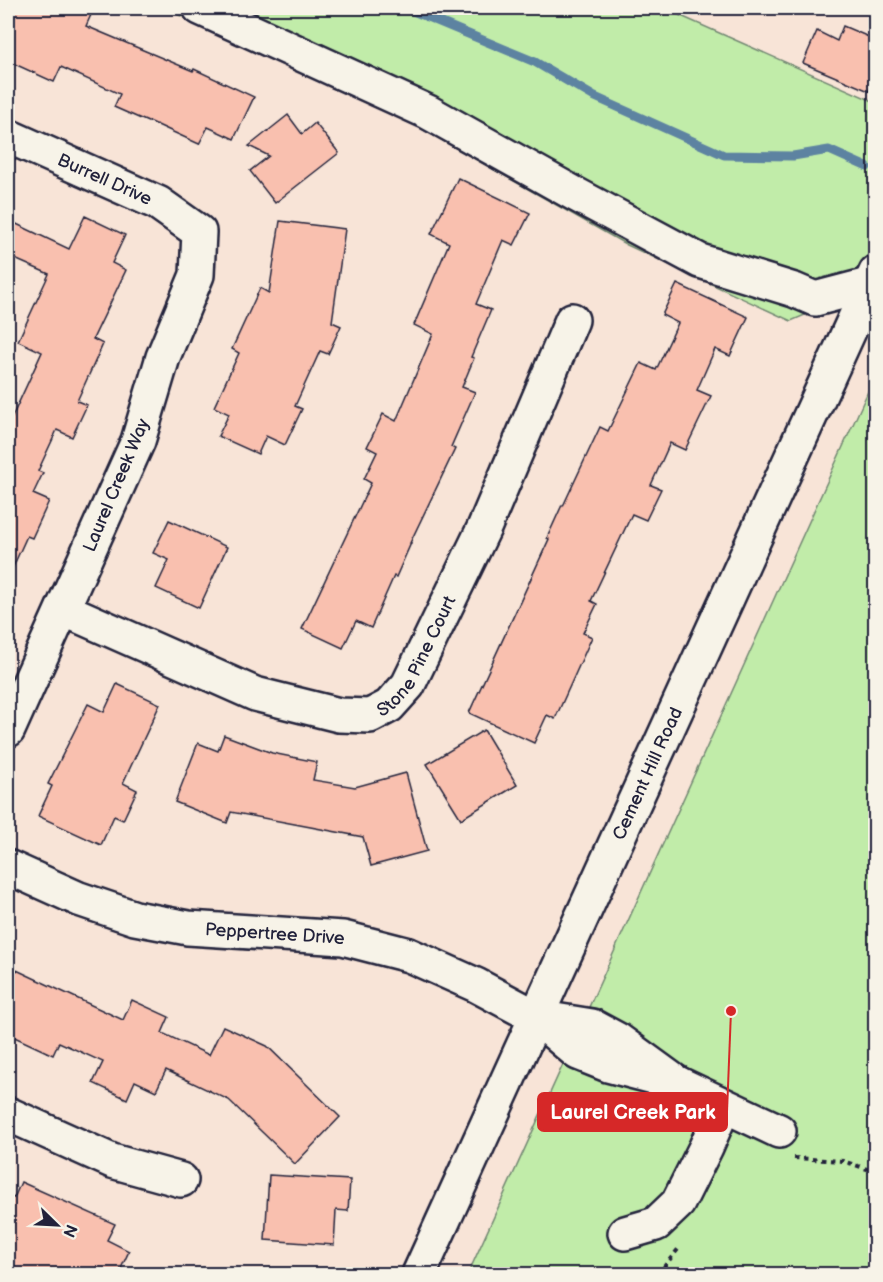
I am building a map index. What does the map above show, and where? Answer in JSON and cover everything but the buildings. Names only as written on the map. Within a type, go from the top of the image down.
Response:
[{"type":"street","points":[[200,8],[428,112],[700,261],[794,290],[815,299],[874,280]]},
{"type":"street","name":"Burrell Drive","points":[[8,136],[158,203],[199,232]]},
{"type":"street","name":"Laurel Creek Way","points":[[8,730],[138,441],[162,357],[197,275],[199,232]]},
{"type":"street","name":"Cement Hill Road","points":[[419,1275],[874,280]]},
{"type":"street","name":"Stone Pine Court","points":[[63,609],[255,694],[339,715],[370,716],[389,706],[408,685],[484,528],[572,320]]},
{"type":"street","name":"Peppertree Drive","points":[[8,867],[79,900],[135,918],[188,928],[343,938],[409,955],[483,988],[536,1017],[578,1053],[608,1065],[677,1083],[724,1106],[784,1144]]},
{"type":"street","points":[[625,1233],[656,1224],[678,1203],[724,1106]]},
{"type":"street","points":[[8,1114],[112,1161],[181,1180]]},
{"type":"path","points":[[784,1144],[876,1172]]},
{"type":"path","points":[[658,1275],[682,1245]]},
{"type":"green space","points":[[164,8],[663,8],[875,102],[875,285],[791,321],[627,245],[415,125]]},
{"type":"green space","points":[[875,376],[875,1274],[468,1274]]},
{"type":"waterway","points":[[406,8],[535,62],[593,96],[724,155],[793,156],[829,150],[867,167]]},
{"type":"place","name":"Laurel Creek Park","points":[[731,1011]]}]
